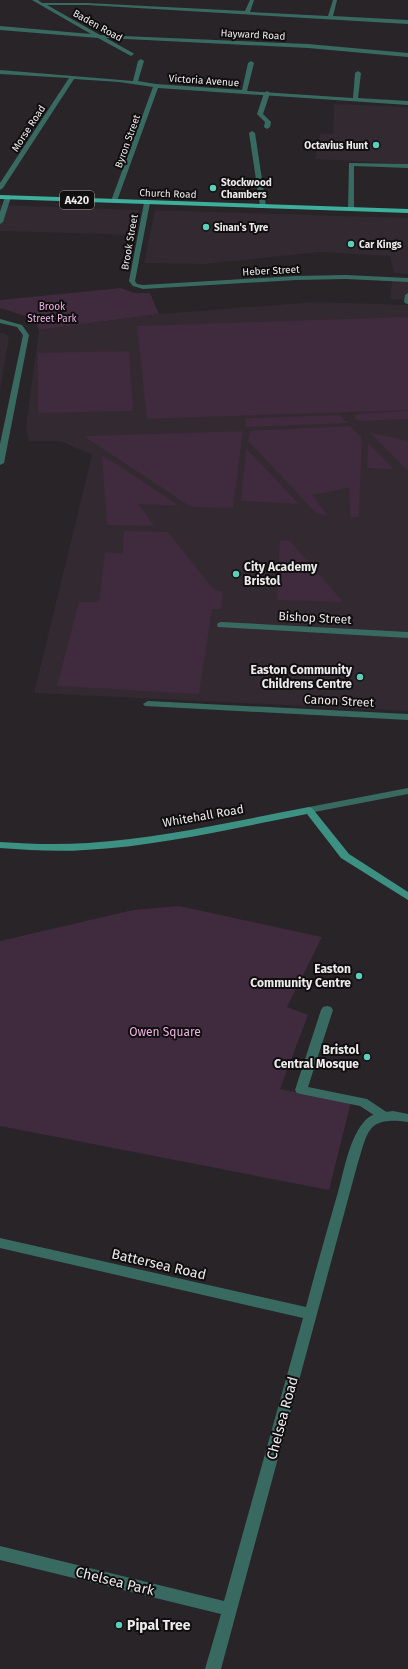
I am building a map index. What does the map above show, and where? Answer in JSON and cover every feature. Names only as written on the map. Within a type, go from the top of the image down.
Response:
[{"type":"main road","name":"Church Road","points":[[0,197],[408,211]]},
{"type":"main road","name":"Whitehall Road","points":[[0,845],[97,846],[172,836],[308,810]]},
{"type":"main road","points":[[308,810],[345,856],[408,897]]},
{"type":"street","name":"Baden Road","points":[[34,0],[131,54]]},
{"type":"street","points":[[248,13],[252,0]]},
{"type":"street","points":[[330,17],[335,0]]},
{"type":"street","points":[[42,4],[87,2],[408,22]]},
{"type":"street","name":"Hayward Road","points":[[0,28],[97,36],[301,45],[408,55]]},
{"type":"street","points":[[135,82],[141,61]]},
{"type":"street","points":[[244,92],[251,63]]},
{"type":"street","name":"Victoria Avenue","points":[[0,72],[135,82],[156,86],[408,103]]},
{"type":"street","points":[[355,100],[358,73]]},
{"type":"street","name":"Morse Road","points":[[0,188],[72,77]]},
{"type":"street","name":"Byron Street","points":[[114,202],[156,86]]},
{"type":"street","points":[[267,93],[260,114],[268,122],[268,127]]},
{"type":"street","points":[[252,133],[264,206]]},
{"type":"street","points":[[351,208],[351,164],[408,166]]},
{"type":"street","points":[[0,222],[8,197]]},
{"type":"street","name":"Brook Street","points":[[135,284],[132,281],[147,203]]},
{"type":"street","name":"Heber Street","points":[[135,284],[143,287],[154,287],[296,278],[346,277],[408,280]]},
{"type":"street","points":[[0,321],[20,326],[25,330],[26,335],[0,463]]},
{"type":"street","name":"Bishop Street","points":[[221,625],[408,635]]},
{"type":"street","name":"Canon Street","points":[[148,704],[408,716]]},
{"type":"street","name":"Whitehall Road","points":[[308,810],[408,791]]},
{"type":"street","points":[[327,1010],[301,1090],[363,1102],[384,1116],[389,1115],[408,1118]]},
{"type":"street","name":"Chelsea Road","points":[[213,1669],[351,1166],[364,1130],[369,1121],[384,1116]]},
{"type":"street","name":"Battersea Road","points":[[0,1243],[311,1314]]},
{"type":"street","name":"Chelsea Park","points":[[0,1553],[230,1609]]},
{"type":"shaded area","points":[[334,104],[408,107],[408,164],[315,159],[320,134],[333,134]]},
{"type":"shaded area","points":[[0,205],[139,210],[131,235],[0,231]]},
{"type":"shaded area","points":[[155,210],[408,218],[408,274],[394,273],[390,256],[321,252],[204,264],[144,263]]},
{"type":"shaded area","points":[[392,281],[408,282],[408,300],[390,299]]},
{"type":"shaded area","name":"City Academy Bristol","points":[[316,302],[408,305],[408,711],[34,693],[92,455],[60,441],[29,441],[26,427],[39,330],[159,314]]},
{"type":"shaded area","points":[[0,333],[4,333],[9,337],[0,391]]},
{"type":"green space","name":"Brook Street Park","points":[[121,288],[134,293],[150,293],[159,314],[39,330],[36,322],[25,316],[0,308],[0,300]]},
{"type":"green space","points":[[408,317],[408,410],[147,419],[137,326]]},
{"type":"green space","points":[[129,351],[133,411],[38,413],[38,353]]},
{"type":"green space","points":[[408,411],[408,419],[359,421],[355,419],[355,415],[359,414]]},
{"type":"green space","points":[[339,415],[348,423],[246,427],[245,418]]},
{"type":"green space","points":[[349,426],[362,437],[359,517],[350,517],[349,488],[312,495],[328,516],[316,513],[248,441],[250,431]]},
{"type":"green space","points":[[243,431],[233,508],[194,507],[188,505],[85,437],[88,436]]},
{"type":"green space","points":[[371,434],[408,441],[408,471]]},
{"type":"green space","points":[[368,443],[394,469],[367,468]]},
{"type":"green space","points":[[246,448],[299,504],[241,501]]},
{"type":"green space","points":[[102,456],[179,506],[138,504],[154,526],[107,525]]},
{"type":"green space","points":[[124,531],[168,532],[214,590],[223,591],[221,609],[212,609],[199,694],[57,686],[79,602],[99,602],[105,552],[123,554]]},
{"type":"green space","points":[[280,540],[290,541],[343,602],[277,600]]},
{"type":"green space","name":"Owen Square","points":[[179,906],[322,937],[287,1007],[308,1015],[280,1089],[351,1102],[329,1190],[0,1126],[0,941],[133,910]]},
{"type":"place","name":"Octavius Hunt","points":[[376,145]]},
{"type":"place","name":"Stockwood Chambers","points":[[213,188]]},
{"type":"place","name":"Sinan's Tyre","points":[[206,227]]},
{"type":"place","name":"Car Kings","points":[[351,244]]},
{"type":"place","name":"City Academy Bristol","points":[[236,574]]},
{"type":"place","name":"Easton Community Childrens Centre","points":[[360,677]]},
{"type":"place","name":"Easton Community Centre","points":[[359,976]]},
{"type":"place","name":"Bristol Central Mosque","points":[[367,1057]]},
{"type":"place","name":"Pipal Tree","points":[[119,1625]]}]
